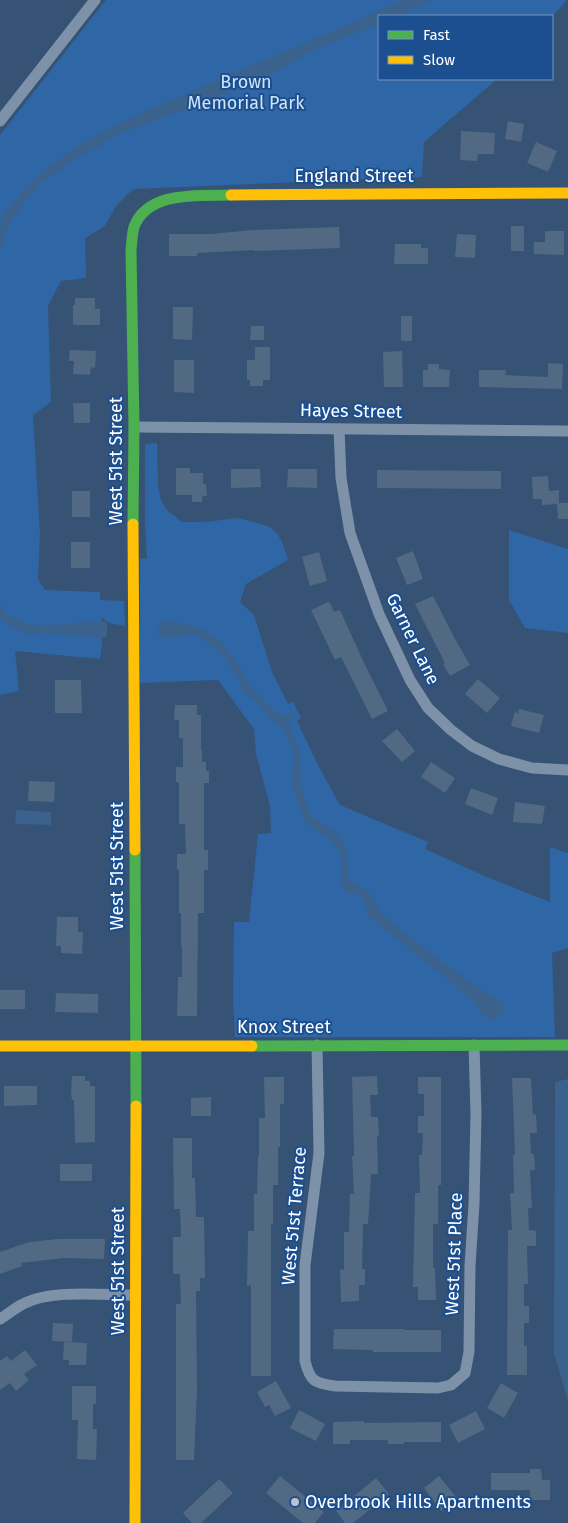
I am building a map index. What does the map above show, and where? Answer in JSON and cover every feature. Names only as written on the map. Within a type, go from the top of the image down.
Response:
[{"type":"street","points":[[0,121],[95,0]]},
{"type":"street","name":"England Street","points":[[144,212],[162,200],[185,196],[568,193]]},
{"type":"street","name":"West 51st Street","points":[[135,1523],[136,1045],[133,631],[134,427],[131,250],[134,227],[144,212]]},
{"type":"street","name":"Hayes Street","points":[[134,427],[568,431]]},
{"type":"street","name":"Garner Lane","points":[[338,429],[341,478],[353,541],[379,614],[410,680],[428,708],[472,746],[499,759],[532,768],[568,770]]},
{"type":"street","name":"West 51st Terrace","points":[[317,1044],[319,1152],[305,1265],[305,1360],[308,1373],[313,1380],[323,1384],[380,1387]]},
{"type":"street","name":"West 51st Place","points":[[380,1387],[438,1388],[452,1385],[465,1373],[469,1352],[470,1266],[474,1195],[476,1114],[474,1045]]},
{"type":"street","name":"Knox Street","points":[[0,1046],[568,1045]]},
{"type":"street","points":[[0,1319],[24,1303],[47,1296],[135,1295]]},
{"type":"green space","name":"Brown Memorial Park","points":[[106,0],[567,0],[553,16],[378,15],[378,80],[496,80],[424,142],[422,177],[133,189],[116,206],[105,226],[85,238],[86,278],[61,281],[48,306],[51,402],[33,415],[40,534],[38,579],[45,590],[100,592],[100,600],[124,601],[125,626],[109,623],[101,617],[102,645],[100,659],[15,651],[19,691],[0,695],[0,135]]},
{"type":"green space","points":[[157,443],[158,487],[161,500],[167,510],[182,522],[204,522],[239,518],[268,526],[277,533],[282,542],[288,560],[246,584],[240,602],[254,615],[272,672],[288,704],[293,702],[301,718],[297,721],[340,805],[428,842],[425,849],[487,877],[550,902],[550,847],[568,853],[568,948],[552,953],[555,1037],[235,1037],[233,1000],[234,922],[249,922],[258,834],[271,833],[270,806],[256,754],[254,729],[218,680],[140,683],[140,559],[147,558],[145,444]]},
{"type":"green space","points":[[509,530],[568,549],[568,633],[525,628],[509,600]]},
{"type":"shaded area","points":[[403,0],[432,0],[401,15],[378,15],[378,24],[318,48],[269,75],[196,106],[111,137],[100,146],[79,156],[41,183],[10,223],[0,251],[2,217],[31,183],[72,150],[142,113]]},
{"type":"shaded area","points":[[0,603],[5,613],[25,623],[39,626],[103,621],[107,623],[107,636],[104,638],[45,633],[24,634],[0,619]]},
{"type":"shaded area","points":[[170,621],[199,627],[221,641],[242,670],[248,684],[274,711],[282,715],[290,724],[300,756],[303,792],[311,816],[334,831],[341,838],[347,849],[347,868],[350,880],[368,891],[375,899],[379,910],[384,916],[433,955],[486,993],[499,1000],[506,1008],[493,1022],[483,1015],[474,1003],[444,976],[369,917],[363,899],[357,894],[345,892],[342,885],[341,855],[329,838],[306,824],[292,787],[294,754],[283,727],[270,719],[254,700],[242,691],[239,679],[225,658],[204,640],[195,635],[163,638],[158,636],[159,624]]},
{"type":"shaded area","points":[[16,810],[51,812],[51,825],[15,824]]},
{"type":"shaded area","points":[[568,1079],[568,1401],[554,1353],[555,1082]]},
{"type":"building","points":[[508,121],[524,124],[521,142],[505,139]]},
{"type":"building","points":[[461,131],[495,133],[494,154],[478,154],[477,161],[460,160]]},
{"type":"building","points":[[536,142],[557,151],[548,172],[527,163]]},
{"type":"building","points":[[511,226],[524,226],[524,251],[511,251]]},
{"type":"building","points":[[339,227],[340,248],[254,250],[197,253],[197,256],[169,256],[169,234],[211,234],[253,230]]},
{"type":"building","points":[[545,231],[564,231],[564,255],[534,254],[534,242],[545,242]]},
{"type":"building","points":[[457,234],[476,235],[475,258],[455,257]]},
{"type":"building","points":[[395,244],[421,244],[421,248],[428,248],[428,264],[394,264]]},
{"type":"building","points":[[75,298],[95,298],[95,309],[100,309],[100,325],[73,325]]},
{"type":"building","points":[[173,307],[193,307],[192,340],[173,339]]},
{"type":"building","points":[[401,316],[412,316],[412,341],[401,341]]},
{"type":"building","points":[[251,326],[264,326],[264,340],[250,340]]},
{"type":"building","points":[[255,347],[270,347],[270,380],[263,380],[263,386],[250,386],[250,380],[247,380],[247,360],[255,360]]},
{"type":"building","points":[[70,350],[96,351],[95,368],[91,367],[90,375],[73,374],[74,361],[69,361]]},
{"type":"building","points":[[402,351],[403,387],[384,387],[383,352]]},
{"type":"building","points":[[174,360],[194,360],[194,393],[174,392]]},
{"type":"building","points":[[548,363],[563,364],[562,389],[479,387],[479,370],[506,370],[505,375],[548,377]]},
{"type":"building","points":[[428,364],[439,364],[439,369],[450,370],[449,387],[423,387],[423,370],[428,370]]},
{"type":"building","points":[[73,403],[90,403],[90,423],[74,423]]},
{"type":"building","points":[[176,468],[190,468],[190,473],[203,473],[203,484],[206,484],[207,496],[202,496],[202,502],[192,502],[192,495],[176,495]]},
{"type":"building","points":[[231,469],[260,469],[261,487],[231,488]]},
{"type":"building","points":[[288,469],[317,469],[317,488],[287,487]]},
{"type":"building","points":[[377,470],[501,471],[501,489],[377,488]]},
{"type":"building","points":[[548,476],[549,491],[559,490],[559,503],[568,503],[568,519],[558,519],[557,504],[542,505],[542,499],[533,499],[532,477]]},
{"type":"building","points":[[72,491],[90,491],[90,517],[72,517]]},
{"type":"building","points":[[71,542],[90,542],[90,568],[71,568]]},
{"type":"building","points":[[413,551],[423,579],[407,585],[396,558]]},
{"type":"building","points":[[319,552],[327,581],[310,586],[302,557]]},
{"type":"building","points":[[433,596],[470,665],[450,676],[415,604]]},
{"type":"building","points":[[328,602],[334,612],[340,610],[388,711],[372,719],[341,657],[335,660],[311,610]]},
{"type":"building","points":[[478,679],[500,698],[487,713],[465,694]]},
{"type":"building","points":[[55,680],[81,680],[82,713],[55,713]]},
{"type":"building","points":[[175,705],[197,705],[197,715],[201,715],[202,762],[206,762],[206,771],[209,771],[209,783],[204,783],[204,850],[208,850],[208,870],[204,870],[204,913],[198,913],[197,1016],[177,1016],[178,977],[182,977],[182,946],[177,854],[186,854],[185,824],[179,824],[179,782],[176,782],[176,767],[183,767],[183,738],[179,738],[179,720],[174,720]]},
{"type":"building","points":[[519,709],[544,715],[539,733],[511,726],[515,711],[518,714]]},
{"type":"building","points":[[397,729],[415,751],[402,762],[382,741]]},
{"type":"building","points":[[431,762],[455,778],[445,793],[421,777]]},
{"type":"building","points":[[29,781],[55,782],[54,802],[28,801]]},
{"type":"building","points":[[471,788],[498,798],[492,815],[465,804]]},
{"type":"building","points":[[515,802],[545,806],[542,824],[513,822]]},
{"type":"building","points":[[57,917],[78,917],[78,932],[83,932],[82,954],[61,953],[61,946],[56,946]]},
{"type":"building","points":[[0,990],[25,990],[25,1009],[0,1009]]},
{"type":"building","points":[[56,993],[98,994],[98,1013],[55,1012]]},
{"type":"building","points":[[72,1076],[85,1076],[85,1081],[90,1081],[90,1086],[95,1086],[95,1142],[75,1143],[74,1100],[72,1100],[71,1094]]},
{"type":"building","points":[[377,1076],[378,1095],[370,1095],[371,1117],[378,1117],[378,1174],[371,1174],[368,1224],[363,1224],[362,1269],[365,1269],[365,1285],[359,1285],[359,1301],[341,1302],[340,1270],[344,1269],[344,1232],[349,1232],[350,1194],[354,1194],[352,1077]]},
{"type":"building","points":[[264,1077],[284,1077],[284,1104],[280,1104],[278,1185],[273,1185],[273,1224],[271,1223],[271,1376],[251,1376],[251,1285],[247,1286],[248,1231],[254,1231],[254,1194],[257,1194],[259,1156],[259,1118],[265,1118]]},
{"type":"building","points":[[418,1077],[441,1077],[441,1185],[438,1185],[438,1224],[433,1224],[433,1268],[435,1268],[436,1300],[418,1300],[418,1287],[413,1287],[415,1193],[420,1193],[419,1155],[422,1155],[423,1133],[418,1133],[418,1116],[424,1116],[424,1094],[418,1094]]},
{"type":"building","points":[[512,1078],[531,1078],[533,1115],[536,1114],[537,1133],[530,1133],[531,1154],[534,1154],[535,1170],[530,1170],[532,1208],[528,1208],[529,1230],[536,1231],[536,1246],[527,1246],[528,1284],[524,1284],[524,1306],[529,1306],[529,1323],[524,1323],[524,1346],[527,1346],[527,1375],[507,1375],[508,1230],[512,1230],[510,1193],[514,1193],[513,1155],[515,1155]]},
{"type":"building","points":[[4,1086],[37,1086],[37,1105],[4,1106]]},
{"type":"building","points":[[211,1097],[211,1116],[191,1116],[191,1098]]},
{"type":"building","points":[[173,1138],[192,1138],[192,1178],[195,1178],[196,1217],[204,1217],[205,1278],[200,1278],[200,1291],[196,1291],[197,1389],[194,1460],[176,1460],[176,1304],[181,1304],[180,1274],[173,1274],[173,1237],[181,1237],[180,1209],[174,1209]]},
{"type":"building","points":[[60,1164],[92,1164],[92,1181],[60,1181]]},
{"type":"building","points":[[58,1239],[105,1239],[104,1259],[64,1258],[21,1263],[22,1266],[0,1274],[0,1252],[29,1242]]},
{"type":"building","points":[[53,1323],[73,1324],[72,1342],[52,1341]]},
{"type":"building","points":[[334,1329],[441,1330],[441,1352],[373,1352],[373,1350],[333,1349]]},
{"type":"building","points":[[64,1342],[87,1343],[86,1365],[69,1365],[69,1360],[63,1360]]},
{"type":"building","points":[[25,1350],[37,1365],[24,1374],[29,1380],[16,1391],[10,1383],[0,1390],[0,1361],[7,1356],[11,1361]]},
{"type":"building","points":[[276,1381],[291,1408],[275,1416],[269,1405],[265,1407],[257,1392]]},
{"type":"building","points":[[501,1383],[518,1393],[504,1418],[487,1408]]},
{"type":"building","points":[[72,1386],[96,1386],[96,1404],[93,1404],[93,1429],[97,1429],[96,1460],[77,1459],[78,1420],[72,1420]]},
{"type":"building","points":[[299,1410],[325,1424],[316,1441],[290,1428]]},
{"type":"building","points":[[476,1411],[485,1429],[458,1443],[449,1425]]},
{"type":"building","points":[[364,1421],[364,1423],[441,1422],[441,1442],[388,1444],[388,1440],[350,1440],[350,1444],[333,1444],[333,1422]]},
{"type":"building","points":[[530,1469],[541,1469],[542,1480],[550,1480],[550,1500],[530,1500],[530,1490],[491,1490],[491,1473],[530,1473]]},
{"type":"building","name":"Overbrook Hills Apartments","points":[[280,1476],[324,1512],[315,1523],[303,1523],[266,1493]]},
{"type":"building","name":"Overbrook Hills Apartments","points":[[439,1476],[457,1498],[441,1511],[424,1488]]},
{"type":"building","name":"Overbrook Hills Apartments","points":[[376,1478],[389,1494],[353,1523],[345,1523],[336,1511]]},
{"type":"building","points":[[219,1479],[233,1493],[201,1523],[192,1523],[183,1513]]},
{"type":"waterway","points":[[282,721],[293,715]]},
{"type":"traffic: fast","points":[[133,524],[134,427],[131,250],[134,227],[141,215],[163,201],[190,196],[231,195]]},
{"type":"traffic: fast","points":[[135,850],[136,1106]]},
{"type":"traffic: fast","points":[[252,1046],[568,1045]]},
{"type":"traffic: slow","points":[[231,195],[568,193]]},
{"type":"traffic: slow","points":[[133,524],[135,850]]},
{"type":"traffic: slow","points":[[0,1046],[252,1046]]},
{"type":"traffic: slow","points":[[135,1523],[136,1106]]},
{"type":"place","name":"Overbrook Hills Apartments","points":[[295,1502]]}]
